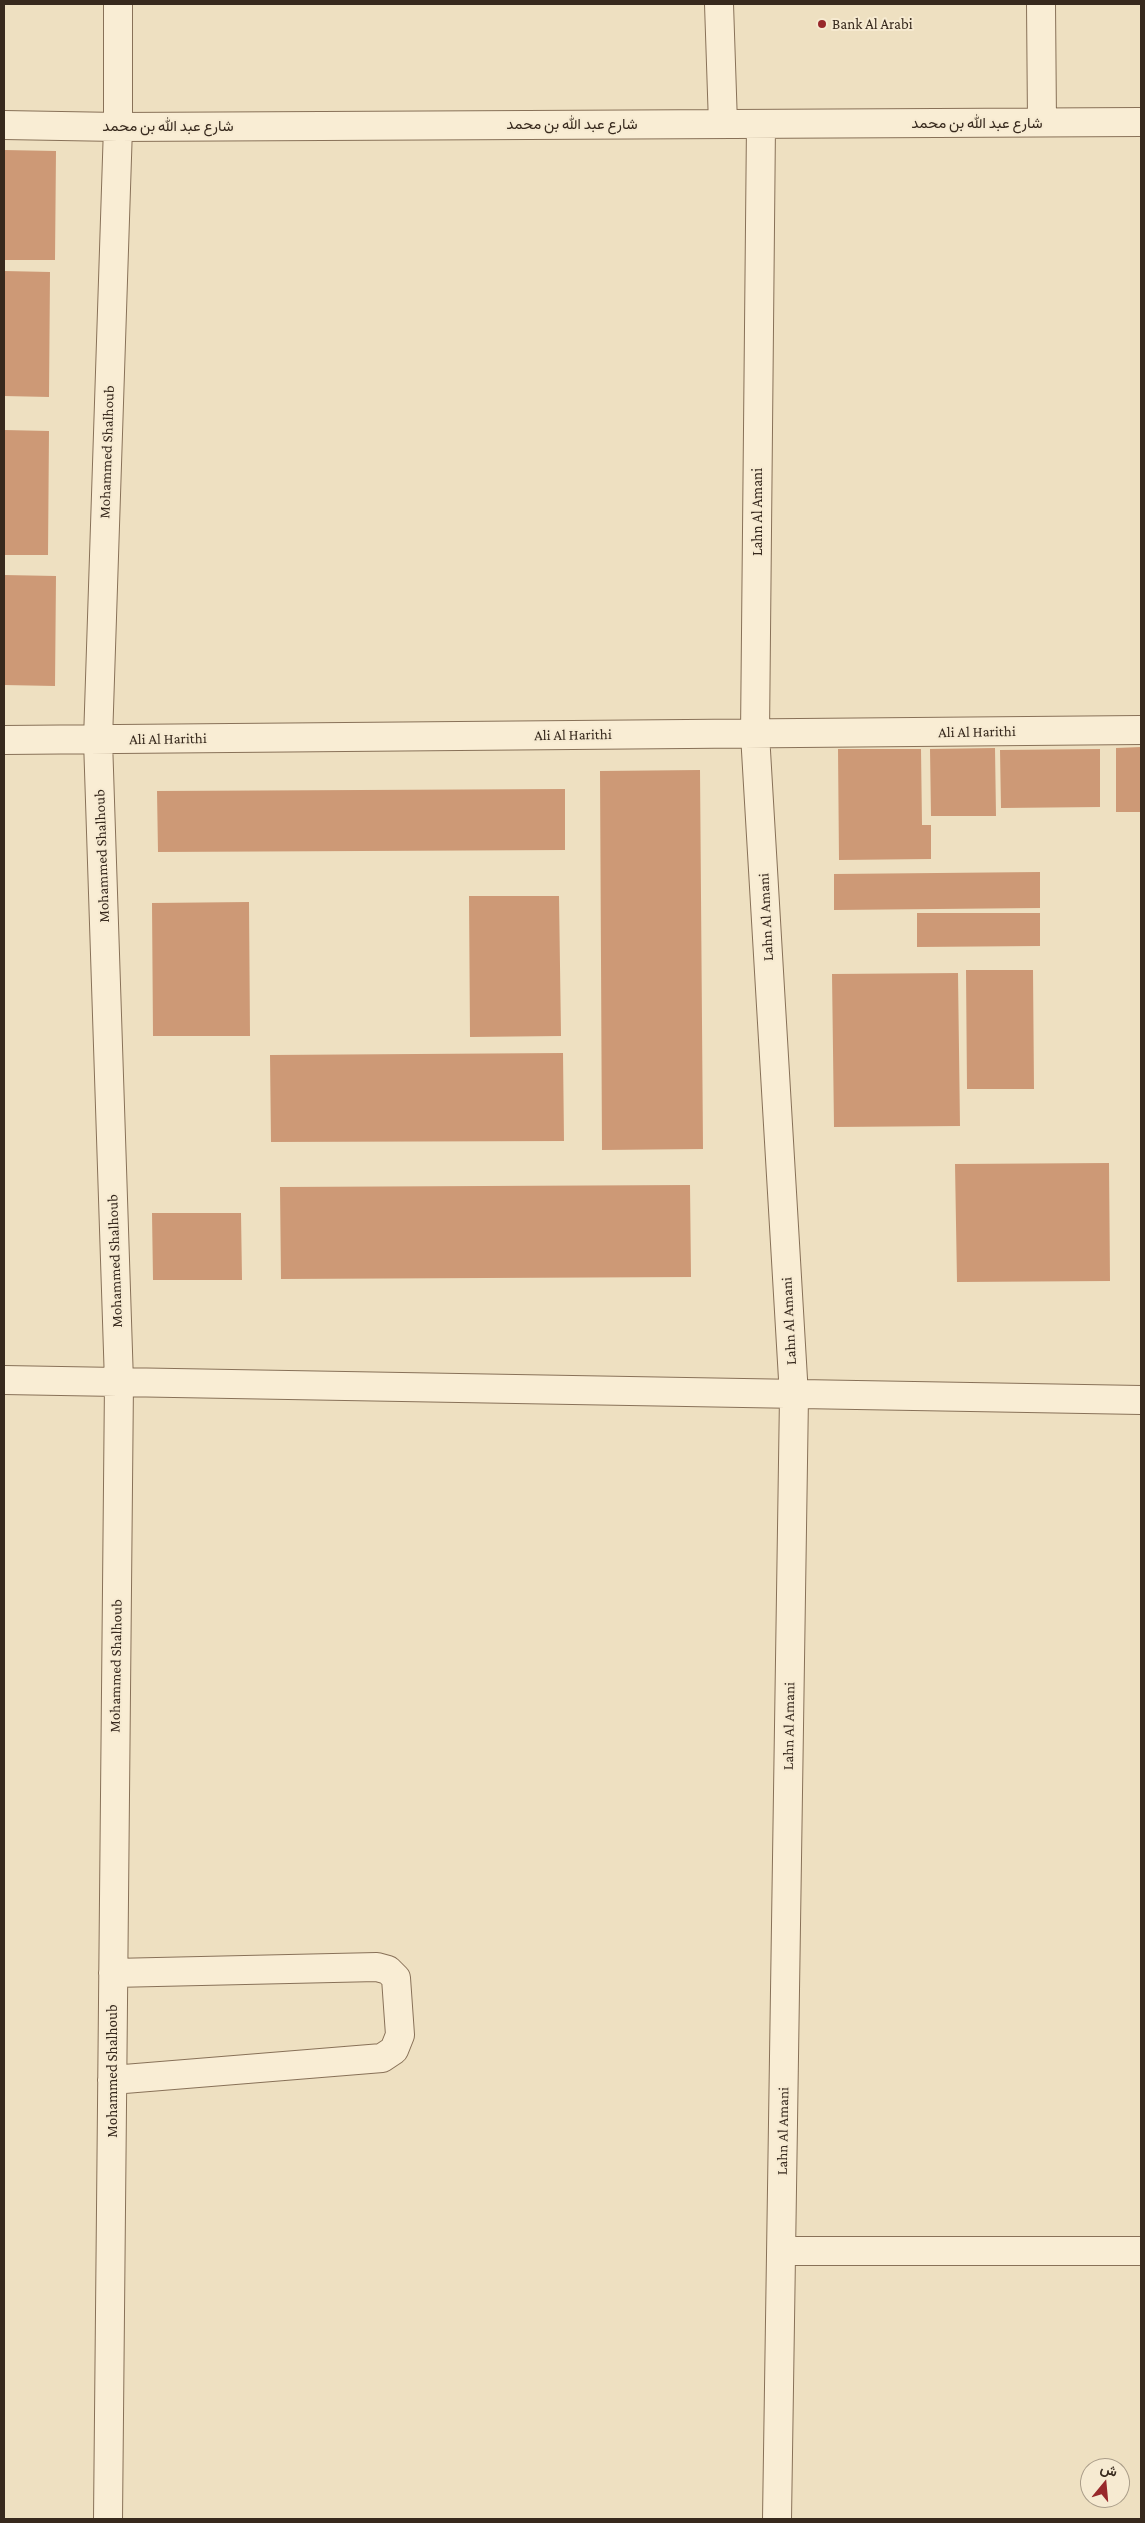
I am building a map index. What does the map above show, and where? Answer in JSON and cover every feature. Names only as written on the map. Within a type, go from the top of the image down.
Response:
[{"type":"street","name":"Mohammed Shalhoub","points":[[108,2519],[119,1382],[98,740],[118,126],[118,4]]},
{"type":"street","points":[[719,4],[723,124]]},
{"type":"street","points":[[1041,4],[1042,122]]},
{"type":"street","name":"شارع عبد الله بن محمد","points":[[4,125],[1141,122]]},
{"type":"street","name":"Lahn Al Amani","points":[[760,124],[755,734],[794,1396],[777,2519]]},
{"type":"street","name":"Ali Al Harithi","points":[[4,740],[1141,730]]},
{"type":"street","points":[[4,1380],[794,1396],[1141,1400]]},
{"type":"street","points":[[112,2080],[382,2058],[394,2050],[400,2035],[396,1978],[388,1970],[377,1967],[113,1973]]},
{"type":"street","points":[[781,2251],[1141,2251]]},
{"type":"building","points":[[4,150],[56,151],[55,260],[4,260]]},
{"type":"building","points":[[4,271],[50,272],[49,397],[4,396]]},
{"type":"building","points":[[4,430],[49,431],[48,555],[4,555]]},
{"type":"building","points":[[4,575],[56,576],[55,686],[4,685]]},
{"type":"building","points":[[1141,747],[1141,812],[1116,812],[1116,748]]},
{"type":"building","points":[[995,748],[996,816],[931,816],[930,749]]},
{"type":"building","points":[[838,749],[921,749],[922,825],[931,825],[931,859],[839,860]]},
{"type":"building","points":[[1100,749],[1100,807],[1001,808],[1000,750]]},
{"type":"building","points":[[700,770],[703,1149],[602,1150],[600,771]]},
{"type":"building","points":[[565,789],[565,850],[158,852],[157,791]]},
{"type":"building","points":[[1040,872],[1040,908],[834,910],[834,874]]},
{"type":"building","points":[[469,896],[559,896],[561,1036],[470,1037]]},
{"type":"building","points":[[249,902],[250,1036],[153,1036],[152,903]]},
{"type":"building","points":[[917,913],[1040,913],[1040,946],[917,947]]},
{"type":"building","points":[[966,970],[1033,970],[1034,1089],[967,1089]]},
{"type":"building","points":[[958,973],[960,1126],[834,1127],[832,974]]},
{"type":"building","points":[[563,1053],[564,1141],[271,1142],[270,1055]]},
{"type":"building","points":[[1109,1163],[1110,1281],[957,1282],[955,1164]]},
{"type":"building","points":[[690,1185],[691,1277],[281,1279],[280,1187]]},
{"type":"building","points":[[152,1213],[241,1213],[242,1280],[153,1280]]},
{"type":"place","name":"Bank Al Arabi","points":[[822,24]]}]
